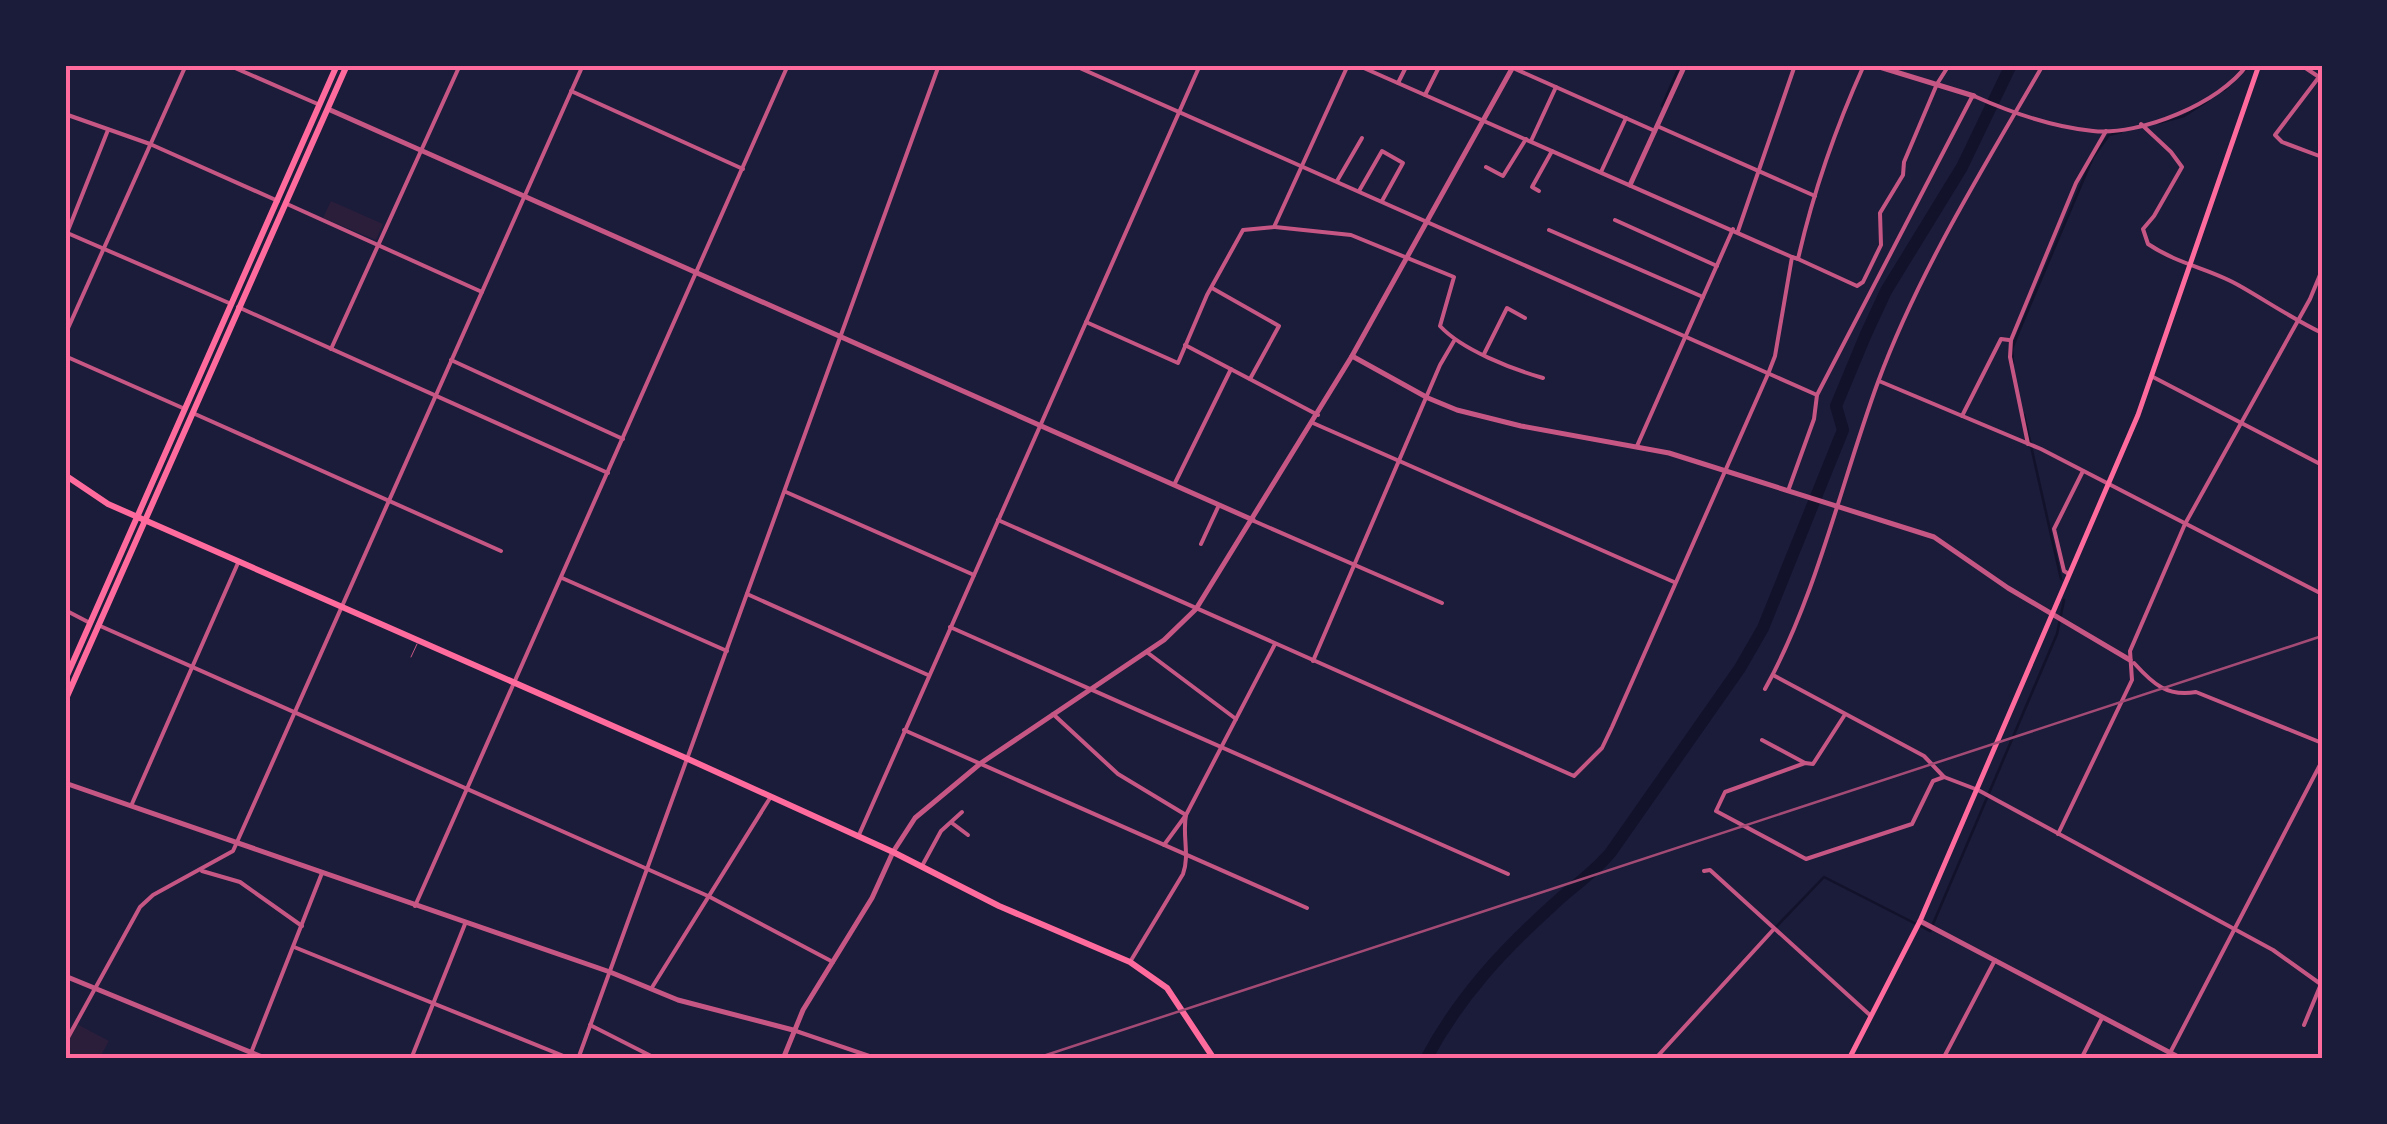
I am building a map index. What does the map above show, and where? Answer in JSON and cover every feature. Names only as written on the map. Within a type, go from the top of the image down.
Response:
[{"type":"main road","points":[[324,107],[338,65]]},
{"type":"main road","points":[[65,701],[94,624],[235,306],[324,107],[347,65]]},
{"type":"main road","points":[[1850,1059],[1920,920],[2057,618],[2069,574],[2152,376],[2259,65]]},
{"type":"main road","points":[[65,474],[90,494],[141,518],[688,759],[893,852],[999,906],[1130,962],[1167,988],[1214,1059]]},
{"type":"main road","points":[[65,680],[94,624]]},
{"type":"street","points":[[65,335],[186,65]]},
{"type":"street","points":[[228,65],[1442,604]]},
{"type":"street","points":[[331,348],[460,65]]},
{"type":"street","points":[[65,1043],[140,908],[153,895],[233,851],[583,65]]},
{"type":"street","points":[[415,906],[788,65]]},
{"type":"street","points":[[294,948],[575,1059],[940,65]]},
{"type":"street","points":[[1074,65],[1817,394]]},
{"type":"street","points":[[858,838],[1200,65]]},
{"type":"street","points":[[1274,227],[1348,65]]},
{"type":"street","points":[[1358,65],[1373,68],[1398,83],[1857,286],[1864,282],[1881,245],[1880,213],[1903,175],[1904,162],[1949,65]]},
{"type":"street","points":[[1398,83],[1407,65]]},
{"type":"street","points":[[1425,95],[1440,65]]},
{"type":"street","points":[[1630,185],[1685,65]]},
{"type":"street","points":[[1636,446],[1736,230],[1795,65]]},
{"type":"street","points":[[998,520],[1574,776],[1602,748],[1768,374],[1795,258],[1864,65]]},
{"type":"street","points":[[1873,65],[1974,95],[2014,115],[2106,131],[2177,116],[2224,88],[2247,65]]},
{"type":"street","points":[[1765,690],[1879,381],[1916,295],[2043,65]]},
{"type":"street","points":[[2301,65],[2320,78],[2275,135],[2282,142],[2322,156]]},
{"type":"street","points":[[783,1059],[793,1030],[872,898],[914,818],[981,764],[1164,640],[1196,609],[1313,423],[1513,66],[1626,118],[1816,196]]},
{"type":"street","points":[[1486,167],[1504,176],[1556,86]]},
{"type":"street","points":[[572,91],[743,168]]},
{"type":"street","points":[[1789,492],[1814,418],[1817,394],[1974,95]]},
{"type":"street","points":[[65,114],[150,144],[482,292]]},
{"type":"street","points":[[1602,172],[1626,118]]},
{"type":"street","points":[[2143,126],[2182,166],[2142,237],[2160,253],[2238,284],[2322,333]]},
{"type":"street","points":[[108,130],[66,232],[608,473]]},
{"type":"street","points":[[2028,444],[2010,357],[2011,340],[2076,183],[2106,131]]},
{"type":"street","points":[[1336,182],[1362,138]]},
{"type":"street","points":[[1539,191],[1532,187],[1552,150]]},
{"type":"street","points":[[1359,191],[1382,151],[1403,164],[1382,201]]},
{"type":"street","points":[[1615,220],[1717,266]]},
{"type":"street","points":[[1086,322],[1178,363],[1242,230],[1274,227],[1351,235],[1454,277],[1440,326],[1484,354],[1543,378]]},
{"type":"street","points":[[1549,230],[1703,297]]},
{"type":"street","points":[[2058,834],[2132,680],[2130,651],[2185,524],[2298,322],[2322,270]]},
{"type":"street","points":[[1212,288],[1279,326],[1250,379]]},
{"type":"street","points":[[1484,354],[1507,308],[1525,318]]},
{"type":"street","points":[[1962,416],[2001,338],[2011,340]]},
{"type":"street","points":[[1313,661],[1455,339]]},
{"type":"street","points":[[1186,345],[1318,414]]},
{"type":"street","points":[[65,356],[501,550]]},
{"type":"street","points":[[1352,356],[1457,410],[1521,426],[1636,446],[1934,537],[2057,618],[2130,660],[2149,679],[2177,695],[2196,692],[2322,743]]},
{"type":"street","points":[[451,360],[623,439]]},
{"type":"street","points":[[1174,485],[1231,369]]},
{"type":"street","points":[[2152,376],[2322,465]]},
{"type":"street","points":[[1879,381],[2028,444],[2322,594]]},
{"type":"street","points":[[1313,423],[1676,583]]},
{"type":"street","points":[[2069,574],[2064,571],[2054,529],[2083,471]]},
{"type":"street","points":[[785,491],[974,575]]},
{"type":"street","points":[[1201,544],[1218,505]]},
{"type":"street","points":[[131,806],[239,561]]},
{"type":"street","points":[[561,578],[727,651]]},
{"type":"street","points":[[748,594],[928,675]]},
{"type":"street","points":[[65,610],[708,896],[832,962]]},
{"type":"street","points":[[950,627],[1508,874]]},
{"type":"street","points":[[1164,846],[1186,816],[1274,644]]},
{"type":"street","points":[[1146,652],[1236,719]]},
{"type":"street","points":[[1773,675],[1924,756],[1944,777],[1978,790],[2273,950],[2322,984],[2304,1025]]},
{"type":"street","points":[[1053,714],[1118,774],[1186,816]]},
{"type":"street","points":[[1762,740],[1813,764],[1844,715]]},
{"type":"street","points":[[903,730],[1307,908]]},
{"type":"street","points":[[2170,1053],[2322,761]]},
{"type":"street","points":[[1806,763],[1725,792],[1716,811],[1806,859],[1912,824],[1933,781],[1944,777]]},
{"type":"street","points":[[65,783],[610,972],[678,1000],[793,1030],[878,1059]]},
{"type":"street","points":[[650,989],[770,798]]},
{"type":"street","points":[[922,866],[941,831],[962,812]]},
{"type":"street","points":[[1130,962],[1183,874],[1186,816]]},
{"type":"street","points":[[950,822],[968,835]]},
{"type":"street","points":[[200,870],[240,882],[302,926]]},
{"type":"street","points":[[1704,871],[1710,870],[1871,1016]]},
{"type":"street","points":[[251,1053],[322,873]]},
{"type":"street","points":[[1920,920],[2182,1059]]},
{"type":"street","points":[[412,1059],[465,923]]},
{"type":"street","points":[[1655,1059],[1772,930]]},
{"type":"street","points":[[1943,1059],[1995,960]]},
{"type":"street","points":[[65,976],[267,1059]]},
{"type":"street","points":[[2081,1059],[2102,1018]]},
{"type":"street","points":[[590,1025],[657,1059]]},
{"type":"lane","points":[[411,657],[418,640]]},
{"type":"shaded area","points":[[331,201],[383,224],[376,240],[323,218]]},
{"type":"shaded area","points":[[77,1024],[109,1041],[99,1059],[65,1059],[65,1046]]},
{"type":"waterway","points":[[1662,106],[1680,65]]},
{"type":"waterway","points":[[1426,1059],[1467,995],[1499,957],[1611,852],[1740,668],[1763,628],[1843,430],[1836,406],[1866,334],[1886,291],[1962,167],[2011,65]]},
{"type":"waterway","points":[[2224,90],[2250,65]]},
{"type":"waterway","points":[[2158,123],[2184,116],[2209,100]]},
{"type":"waterway","points":[[2013,363],[2012,349],[2093,157],[2109,135],[2121,132]]},
{"type":"waterway","points":[[2024,415],[2061,579]]},
{"type":"waterway","points":[[1774,929],[1824,877],[1930,931],[2057,634],[2064,600]]},
{"type":"railway","points":[[1034,1059],[2322,636]]}]
